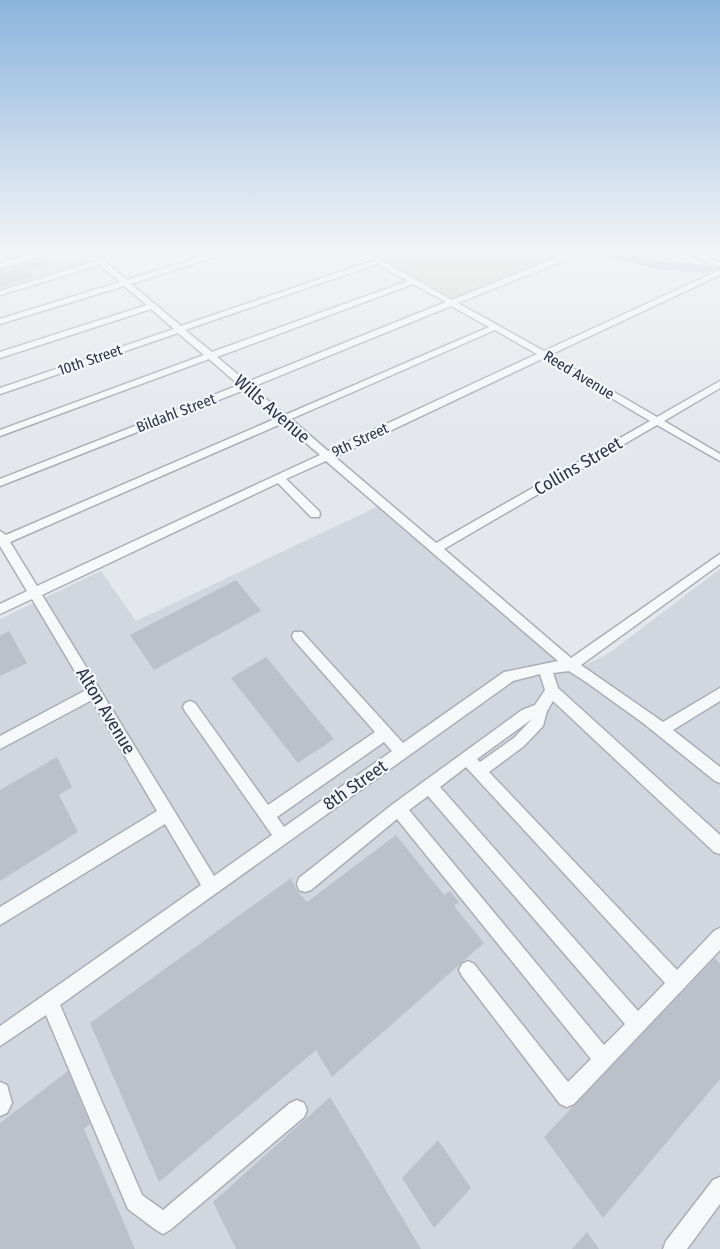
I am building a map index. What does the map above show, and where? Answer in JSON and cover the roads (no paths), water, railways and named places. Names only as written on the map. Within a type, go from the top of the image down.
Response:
[{"type":"street","points":[[0,322],[44,308]]},
{"type":"street","points":[[0,355],[145,308]]},
{"type":"street","name":"Wills Avenue","points":[[155,308],[571,665],[602,684],[663,729],[720,776]]},
{"type":"street","name":"10th Street","points":[[0,391],[242,308]]},
{"type":"street","points":[[0,433],[340,308]]},
{"type":"street","name":"Bildahl Street","points":[[0,482],[439,308]]},
{"type":"street","name":"Reed Avenue","points":[[461,308],[544,354],[720,458]]},
{"type":"street","name":"9th Street","points":[[0,608],[642,308]]},
{"type":"street","points":[[1,539],[495,327]]},
{"type":"street","name":"Collins Street","points":[[435,549],[720,384]]},
{"type":"street","points":[[279,478],[315,514]]},
{"type":"street","name":"Alton Avenue","points":[[1,539],[35,592],[211,887]]},
{"type":"street","name":"8th Street","points":[[0,1038],[509,676],[545,668],[571,665],[720,558]]},
{"type":"street","points":[[298,636],[402,752]]},
{"type":"street","points":[[545,668],[552,691],[720,846]]},
{"type":"street","points":[[479,771],[519,742],[538,722],[540,710],[552,691]]},
{"type":"street","points":[[0,744],[94,692]]},
{"type":"street","points":[[663,729],[720,694]]},
{"type":"street","points":[[190,707],[282,836]]},
{"type":"street","points":[[305,884],[429,786],[527,714],[540,710]]},
{"type":"street","points":[[267,815],[386,733]]},
{"type":"street","points":[[467,758],[677,984]]},
{"type":"street","points":[[429,786],[637,1024]]},
{"type":"street","points":[[398,809],[603,1059]]},
{"type":"street","points":[[0,917],[167,814]]},
{"type":"street","points":[[468,970],[567,1097],[719,940]]},
{"type":"street","points":[[50,1002],[134,1202],[163,1223],[297,1110]]},
{"type":"street","points":[[0,1092],[2,1103],[0,1106]]},
{"type":"street","points":[[674,1249],[720,1187]]}]
